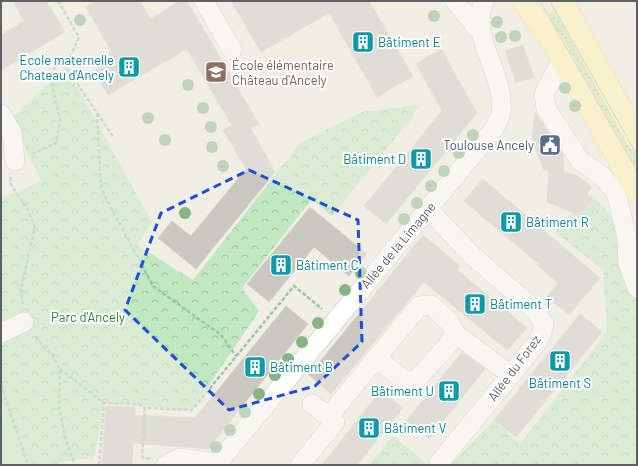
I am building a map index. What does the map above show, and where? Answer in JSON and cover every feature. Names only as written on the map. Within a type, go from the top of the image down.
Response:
[{"type":"main road","points":[[523,1],[562,59],[629,189]]},
{"type":"main road","points":[[562,1],[637,139]]},
{"type":"street","points":[[204,1],[232,50]]},
{"type":"street","points":[[455,1],[480,32]]},
{"type":"street","name":"Allée de la Limagne","points":[[216,464],[494,129],[501,113],[500,87],[480,32],[480,13],[484,1]]},
{"type":"street","points":[[562,59],[544,94],[546,108],[580,161],[601,175],[629,189],[627,238],[628,263],[637,288]]},
{"type":"street","points":[[1,114],[12,133],[15,161]]},
{"type":"street","name":"Allée du Forez","points":[[428,209],[473,256],[536,311],[544,324],[542,333],[536,344],[438,463]]},
{"type":"street","points":[[328,417],[419,306],[431,305],[450,323],[456,334],[511,375]]},
{"type":"street","points":[[1,333],[24,322]]},
{"type":"street","points":[[376,358],[406,382],[417,380],[456,334]]},
{"type":"street","points":[[300,465],[335,422],[312,404]]},
{"type":"street","points":[[160,463],[179,458],[216,464]]},
{"type":"path","points":[[58,1],[79,37],[66,67]]},
{"type":"path","points":[[114,138],[66,67],[57,64],[50,76],[60,120],[56,143],[15,161],[10,183],[29,212],[35,227],[21,289],[24,322],[53,356],[60,369],[104,403],[139,404],[145,408],[192,410],[294,286],[336,320]]},
{"type":"path","points":[[97,112],[101,189],[153,286],[221,335],[236,356]]},
{"type":"path","points":[[60,369],[59,406],[64,437],[75,465]]},
{"type":"path","points":[[1,385],[28,465]]},
{"type":"path","points":[[99,465],[104,403]]},
{"type":"path","points":[[145,408],[142,457],[160,463]]},
{"type":"highlighted area","points":[[249,170],[358,220],[362,342],[315,386],[229,410],[125,310],[161,213]]},
{"type":"green space","points":[[559,8],[637,146],[637,179],[545,17]]},
{"type":"green space","name":"Parc d'Ancely","points":[[66,67],[152,222],[137,245],[193,280],[301,142],[361,112],[419,105],[411,119],[332,216],[312,199],[242,288],[259,311],[192,410],[104,403],[94,458],[59,462],[59,465],[1,465],[1,199],[41,181],[12,118]]},
{"type":"green space","points":[[591,194],[637,244],[637,465],[450,465],[494,420],[520,444],[607,332],[603,270],[555,232]]},
{"type":"green space","points":[[1,401],[23,465],[1,465]]},
{"type":"green space","points":[[393,436],[429,465],[369,465]]},
{"type":"green space","points":[[618,452],[624,465],[588,465]]},
{"type":"building","points":[[13,1],[46,1],[65,32],[1,70],[1,35],[24,21]]},
{"type":"building","points":[[97,1],[140,1],[150,19],[180,1],[187,1],[259,124],[251,128],[275,172],[196,269],[158,238],[172,221],[191,236],[246,169],[223,130],[232,126],[187,49],[108,95],[94,71],[113,60],[108,53],[111,51],[86,7]]},
{"type":"building","points":[[231,1],[369,1],[413,76],[377,97],[329,13],[261,52]]},
{"type":"building","points":[[523,45],[534,77],[516,83],[505,51]]},
{"type":"building","name":"Bâtiment D","points":[[441,49],[477,113],[386,224],[364,206],[442,111],[416,64]]},
{"type":"building","points":[[535,112],[563,154],[564,172],[578,176],[592,187],[587,194],[593,199],[580,216],[547,202],[549,170],[544,170],[532,140]]},
{"type":"building","points":[[483,179],[600,278],[569,315],[547,297],[558,283],[537,265],[539,264],[464,201]]},
{"type":"building","name":"Bâtiment C","points":[[310,207],[367,254],[349,276],[314,247],[269,302],[247,284]]},
{"type":"building","name":"Bâtiment T","points":[[423,235],[460,266],[457,270],[527,328],[507,350],[424,282],[331,394],[309,375]]},
{"type":"building","name":"Bâtiment B","points":[[286,306],[308,324],[208,449],[133,443],[132,465],[102,465],[106,406],[135,407],[135,415],[195,418]]},
{"type":"building","name":"Bâtiment S","points":[[580,314],[602,332],[516,437],[494,420]]},
{"type":"building","name":"Bâtiment U","points":[[462,352],[485,369],[429,439],[406,421]]},
{"type":"building","name":"Bâtiment V","points":[[381,390],[403,408],[357,465],[322,465]]},
{"type":"tram line","points":[[540,1],[637,171]]},
{"type":"tram line","points":[[550,1],[637,155]]},
{"type":"place","name":"Bâtiment E","points":[[363,42]]},
{"type":"place","name":"Ecole maternelle Chateau d'Ancely","points":[[129,67]]},
{"type":"place","name":"École élémentaire Château d'Ancely","points":[[216,72]]},
{"type":"place","name":"Toulouse Ancely","points":[[550,145]]},
{"type":"place","name":"Bâtiment D","points":[[421,159]]},
{"type":"place","name":"Bâtiment R","points":[[511,222]]},
{"type":"place","name":"Bâtiment C","points":[[281,265]]},
{"type":"place","name":"Bâtiment T","points":[[475,304]]},
{"type":"place","name":"Bâtiment S","points":[[560,361]]},
{"type":"place","name":"Bâtiment B","points":[[255,367]]},
{"type":"place","name":"Bâtiment U","points":[[449,391]]},
{"type":"place","name":"Bâtiment V","points":[[369,428]]}]
